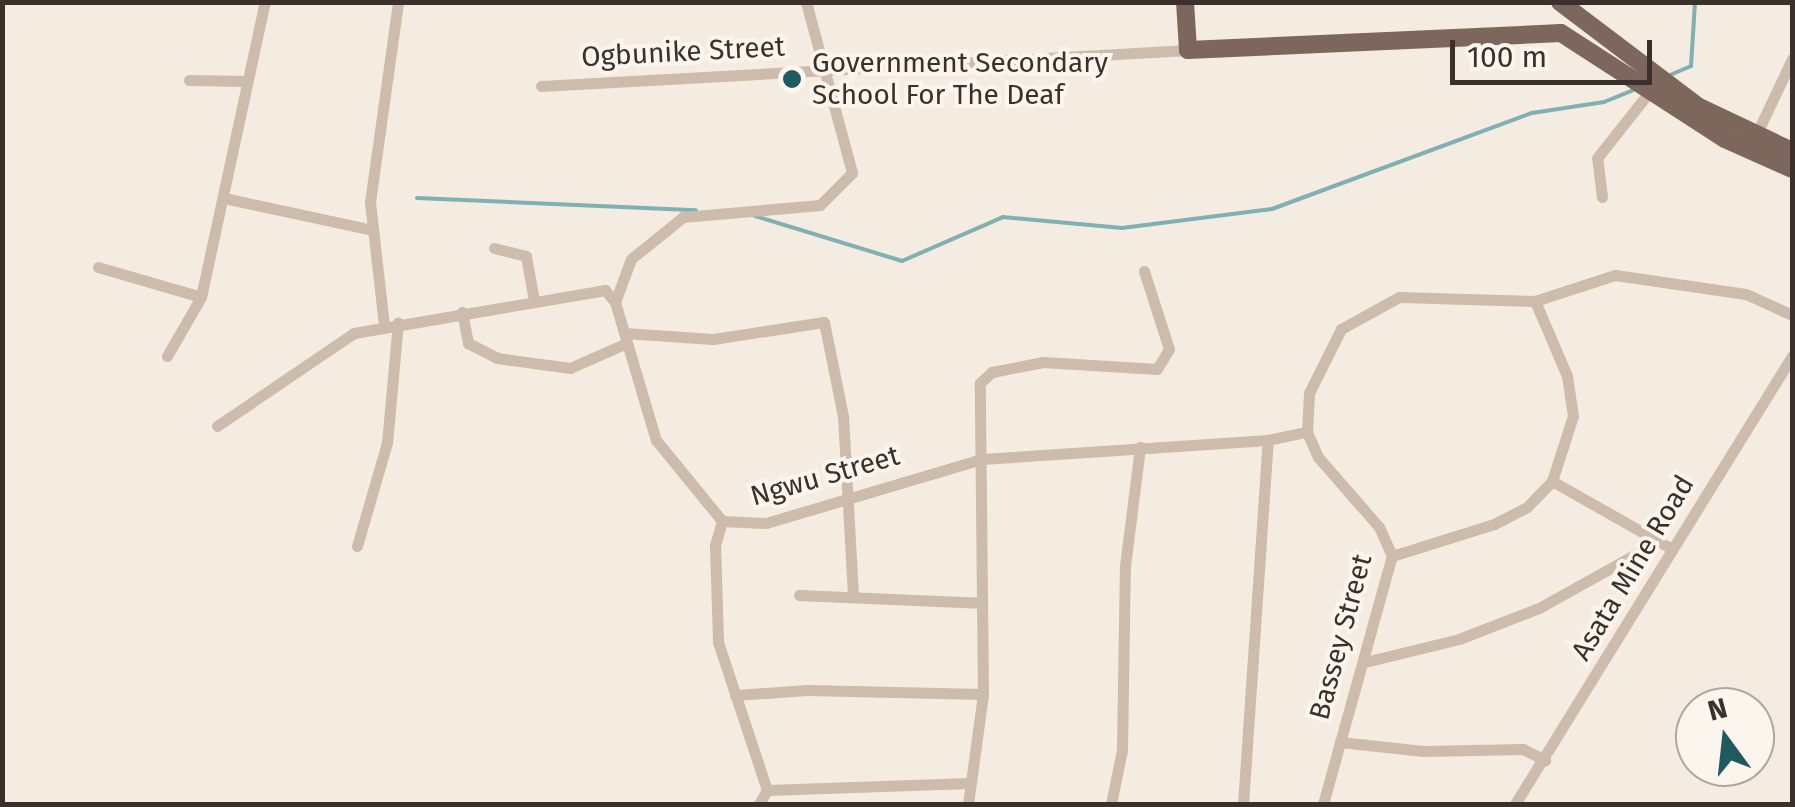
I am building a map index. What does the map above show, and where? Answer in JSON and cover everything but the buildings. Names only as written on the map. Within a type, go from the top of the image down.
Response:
[{"type":"main road","points":[[1184,2],[1188,50]]},
{"type":"main road","points":[[1792,150],[1650,84],[1562,5],[1547,30],[1581,42],[1650,84],[1724,139],[1792,168]]},
{"type":"main road","name":"Ogbunike Street","points":[[1188,50],[1547,30]]},
{"type":"street","points":[[167,356],[201,297],[265,2]]},
{"type":"street","points":[[384,325],[369,229],[398,2]]},
{"type":"street","points":[[218,426],[321,350],[384,325],[604,290],[615,302],[631,259],[683,216],[820,205],[852,172],[806,2]]},
{"type":"street","name":"Ogbunike Street","points":[[541,86],[824,74],[1188,50]]},
{"type":"street","points":[[1756,133],[1792,59]]},
{"type":"street","points":[[190,80],[246,81]]},
{"type":"street","points":[[1602,198],[1597,158],[1650,84]]},
{"type":"street","points":[[224,198],[369,229]]},
{"type":"street","points":[[494,248],[526,256],[534,300]]},
{"type":"street","points":[[98,267],[201,297]]},
{"type":"street","points":[[968,804],[983,694],[979,603],[980,383],[988,374],[1043,362],[1136,370],[1166,362],[1170,349],[1144,271]]},
{"type":"street","points":[[1307,432],[1309,393],[1328,346],[1352,319],[1378,304],[1431,294],[1535,301],[1616,275],[1746,294],[1792,315]]},
{"type":"street","points":[[1392,556],[1494,524],[1526,507],[1552,481],[1573,416],[1566,376],[1535,301]]},
{"type":"street","name":"Ngwu Street","points":[[615,302],[656,440],[722,521],[766,523],[982,459],[1268,440],[1307,432]]},
{"type":"street","points":[[462,312],[468,343],[498,358],[570,368],[625,338],[714,339],[824,322],[843,416],[853,594]]},
{"type":"street","points":[[357,546],[386,442],[398,323]]},
{"type":"street","name":"Asata Mine Road","points":[[1514,804],[1792,356]]},
{"type":"street","name":"Bassey Street","points":[[1307,432],[1318,457],[1379,526],[1392,556],[1323,804]]},
{"type":"street","points":[[1243,804],[1268,440]]},
{"type":"street","points":[[1111,804],[1122,750],[1125,566],[1140,448]]},
{"type":"street","points":[[1552,481],[1654,544],[1672,549]]},
{"type":"street","points":[[722,521],[715,545],[716,609],[736,695],[767,790],[759,804]]},
{"type":"street","points":[[1365,662],[1459,640],[1523,614],[1654,544]]},
{"type":"street","points":[[799,595],[853,594],[979,603]]},
{"type":"street","points":[[736,695],[807,690],[983,694]]},
{"type":"street","points":[[1340,742],[1424,751],[1523,749],[1544,760]]},
{"type":"street","points":[[767,790],[970,783]]},
{"type":"waterway","points":[[1670,75],[1691,66],[1695,2]]},
{"type":"waterway","points":[[755,216],[902,261],[1003,217],[1122,228],[1272,209],[1532,113],[1604,102],[1633,90]]},
{"type":"waterway","points":[[417,198],[696,210]]},
{"type":"place","name":"Government Secondary School For The Deaf","points":[[792,79]]}]
